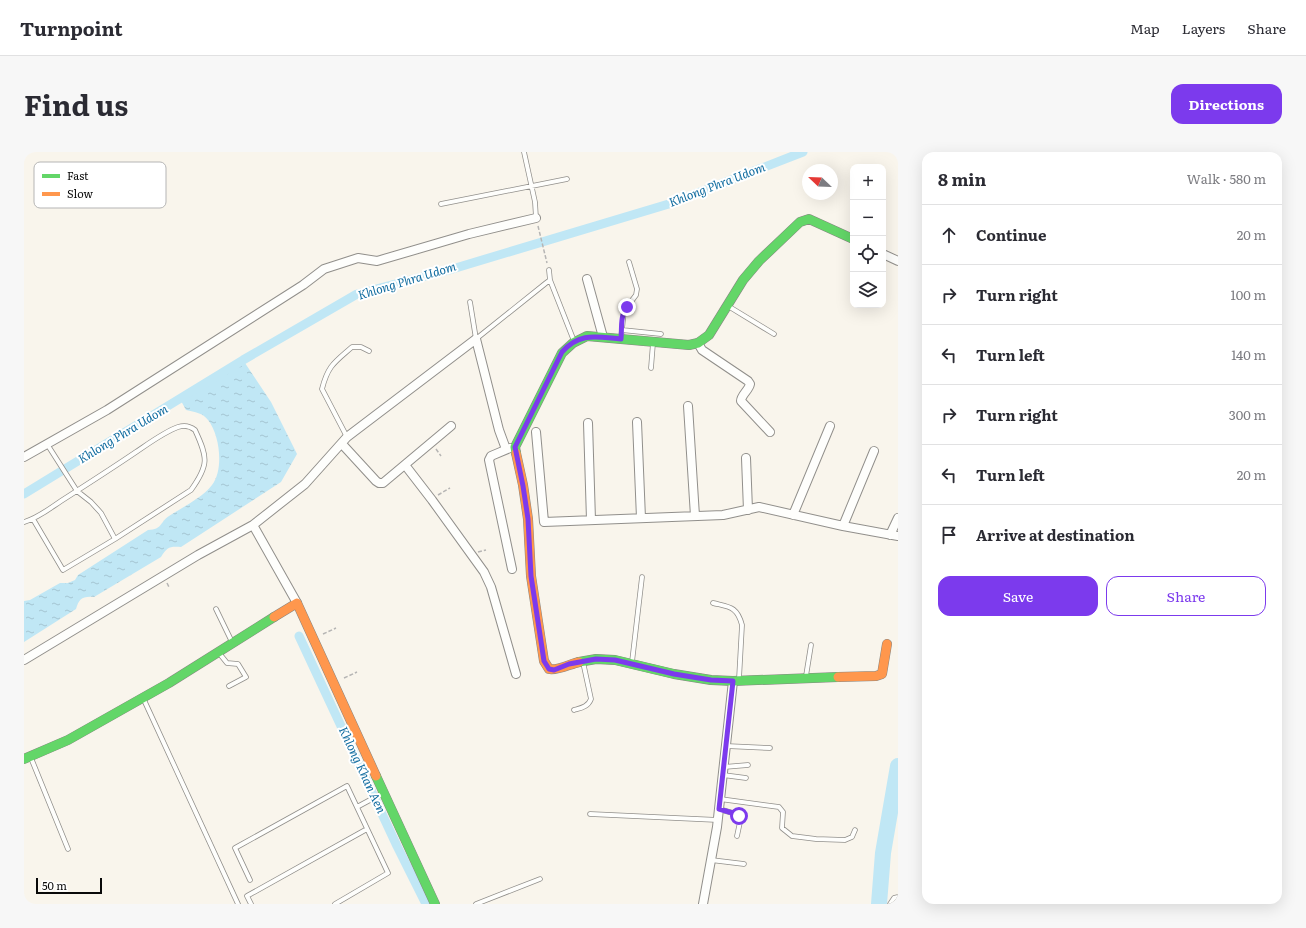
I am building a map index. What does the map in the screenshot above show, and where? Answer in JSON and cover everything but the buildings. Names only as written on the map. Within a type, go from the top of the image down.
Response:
[{"type":"street","points":[[24,456],[107,410],[304,285],[324,269],[358,258],[377,261],[469,234],[536,219]]},
{"type":"street","points":[[512,569],[489,460],[491,456],[510,448],[562,352],[574,341],[587,336],[603,337],[622,335],[653,342],[689,345],[698,343],[709,335],[743,280],[759,261],[800,222],[809,219],[850,238]]},
{"type":"street","points":[[886,255],[898,261]]},
{"type":"street","points":[[587,279],[603,337]]},
{"type":"street","points":[[24,660],[198,555],[253,525],[305,484],[347,437],[476,339],[499,430],[510,448],[523,486],[528,519],[531,576],[544,661],[549,669],[554,670],[569,664],[596,659],[615,660],[711,680],[736,681],[876,676],[882,674],[887,644]]},
{"type":"street","points":[[698,343],[702,350],[748,381],[750,384],[742,398],[742,401],[770,432]]},
{"type":"street","points":[[688,406],[695,516]]},
{"type":"street","points":[[637,422],[641,518]]},
{"type":"street","points":[[588,423],[591,520]]},
{"type":"street","points":[[342,444],[379,483],[383,483],[451,426]]},
{"type":"street","points":[[793,515],[830,426]]},
{"type":"street","points":[[536,432],[544,522],[723,515],[759,507],[843,526],[894,535],[898,518]]},
{"type":"street","points":[[843,526],[874,451]]},
{"type":"street","points":[[746,458],[748,510]]},
{"type":"street","points":[[405,465],[484,572],[491,587],[516,674]]},
{"type":"street","points":[[253,525],[297,603],[312,639],[435,904]]},
{"type":"street","points":[[27,757],[68,740],[143,698],[233,644],[297,603]]},
{"type":"street","points":[[703,904],[718,820],[726,746],[736,681]]},
{"type":"lane","points":[[524,152],[536,219]]},
{"type":"lane","points":[[441,204],[567,179]]},
{"type":"lane","points":[[629,262],[637,289],[636,295],[624,311],[622,335],[661,334]]},
{"type":"lane","points":[[549,270],[550,280],[574,341]]},
{"type":"lane","points":[[470,302],[476,339],[550,280]]},
{"type":"lane","points":[[728,306],[774,334]]},
{"type":"lane","points":[[651,368],[653,342]]},
{"type":"lane","points":[[347,437],[322,389],[325,376],[331,365],[352,347],[361,347],[369,351]]},
{"type":"lane","points":[[24,522],[33,519],[148,444],[177,428],[183,426],[192,427],[195,430],[204,453],[205,464],[199,479],[191,490],[63,570],[33,519]]},
{"type":"lane","points":[[47,444],[77,491],[91,502],[101,513],[115,538]]},
{"type":"lane","points":[[632,664],[642,577]]},
{"type":"lane","points":[[713,603],[736,610],[740,617],[742,624],[736,681]]},
{"type":"lane","points":[[216,609],[233,644]]},
{"type":"lane","points":[[806,679],[811,645]]},
{"type":"lane","points":[[219,652],[227,663],[238,664],[246,677],[229,686]]},
{"type":"lane","points":[[574,710],[585,707],[591,699],[582,662]]},
{"type":"lane","points":[[143,698],[238,904]]},
{"type":"lane","points":[[726,746],[770,748]]},
{"type":"lane","points":[[27,757],[68,849]]},
{"type":"lane","points":[[723,771],[748,765]]},
{"type":"lane","points":[[723,771],[746,778]]},
{"type":"lane","points":[[250,880],[235,848],[348,786],[388,873],[335,904]]},
{"type":"lane","points":[[357,806],[384,793]]},
{"type":"lane","points":[[720,799],[779,807],[783,812],[782,828],[792,836],[845,840],[852,837],[855,830]]},
{"type":"lane","points":[[719,809],[739,816],[740,822],[737,836]]},
{"type":"lane","points":[[590,814],[718,820]]},
{"type":"lane","points":[[251,904],[247,896],[367,829]]},
{"type":"lane","points":[[711,860],[744,864]]},
{"type":"lane","points":[[476,904],[540,879]]},
{"type":"lane","points":[[890,904],[894,898],[898,897]]},
{"type":"path","points":[[536,219],[549,270]]},
{"type":"path","points":[[432,500],[450,488]]},
{"type":"path","points":[[312,639],[336,628]]},
{"type":"path","points":[[333,683],[357,672]]},
{"type":"water","points":[[243,360],[271,402],[297,454],[281,482],[181,547],[169,548],[161,557],[94,597],[82,599],[78,603],[76,609],[24,642],[24,601],[30,600],[60,583],[68,583],[75,580],[78,575],[148,530],[159,527],[169,516],[198,498],[212,485],[216,479],[219,462],[218,443],[215,434],[212,426],[204,416],[186,410],[180,399]]},
{"type":"waterway","name":"Khlong Phra Udom","points":[[24,494],[243,360],[357,294],[449,270],[672,203],[803,152]]},
{"type":"waterway","name":"Khlong Khan Aen","points":[[299,636],[397,846],[426,904]]},
{"type":"waterway","points":[[879,904],[883,853],[898,766]]},
{"type":"traffic: fast","points":[[516,453],[515,447],[562,353],[573,343],[587,336],[689,345],[698,343],[709,335],[743,280],[759,261],[800,222],[809,219],[850,238]]},
{"type":"traffic: fast","points":[[24,759],[68,740],[169,683],[274,617]]},
{"type":"traffic: fast","points":[[579,662],[596,659],[615,660],[674,674],[711,680],[733,681],[838,677]]},
{"type":"traffic: fast","points":[[376,776],[435,904]]},
{"type":"traffic: slow","points":[[516,453],[528,519],[531,576],[544,661],[549,669],[560,668],[579,662]]},
{"type":"traffic: slow","points":[[274,617],[297,603],[376,776]]},
{"type":"traffic: slow","points":[[838,677],[876,676],[882,674],[887,644]]},
{"type":"route","points":[[627,307],[623,315],[621,339],[587,336],[574,341],[562,352],[515,447],[528,519],[531,576],[544,661],[549,669],[554,670],[569,664],[596,659],[615,660],[674,674],[711,680],[733,681],[719,809],[739,816]]}]
